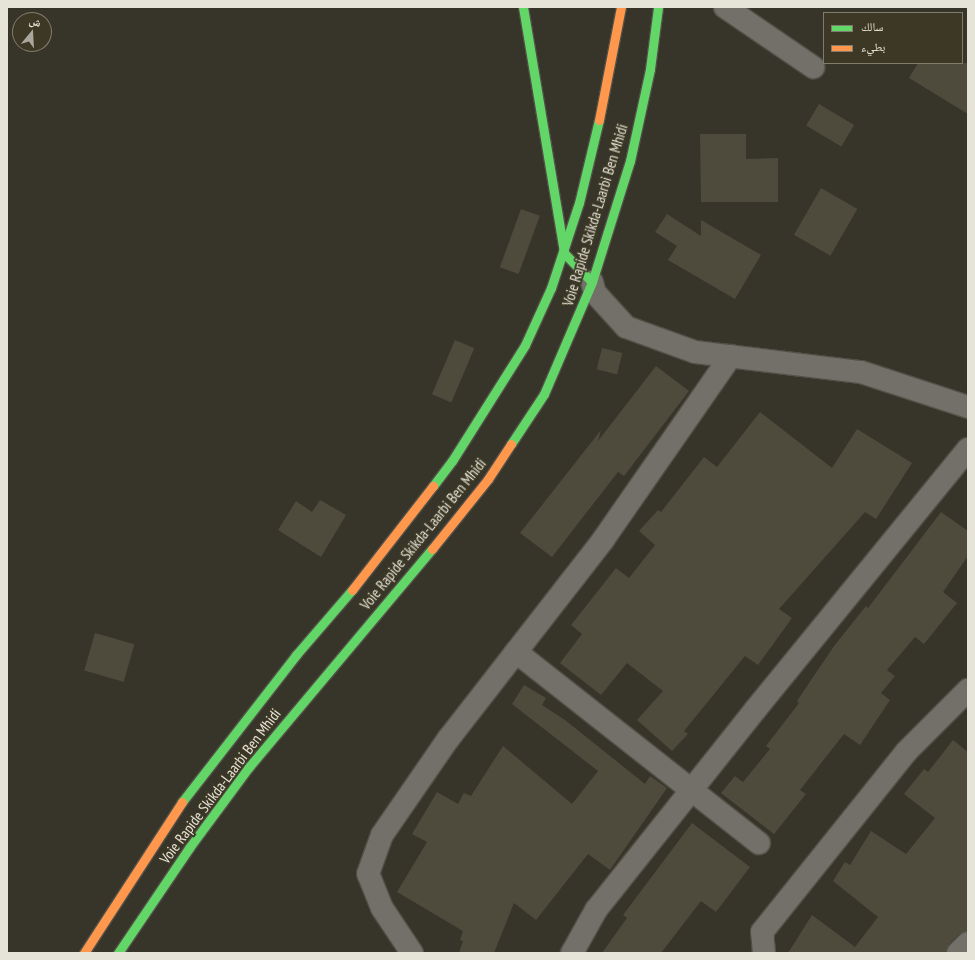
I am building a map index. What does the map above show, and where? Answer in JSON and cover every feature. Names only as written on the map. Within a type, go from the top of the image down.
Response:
[{"type":"main road","points":[[523,7],[564,253],[592,282]]},
{"type":"main road","name":"Voie Rapide Skikda-Laarbi Ben Mhidi","points":[[84,953],[174,813],[296,655],[351,591],[452,461],[525,345],[564,253],[592,152],[621,7]]},
{"type":"main road","name":"Voie Rapide Skikda-Laarbi Ben Mhidi","points":[[118,953],[189,848],[249,767],[488,479],[544,394],[592,282],[630,161],[650,69],[658,7]]},
{"type":"street","points":[[725,7],[814,67]]},
{"type":"street","points":[[592,282],[595,293],[626,327],[695,352],[861,372],[968,406]]},
{"type":"street","points":[[412,953],[382,908],[368,874],[382,835],[449,738],[603,540],[731,356]]},
{"type":"street","points":[[572,953],[596,910],[691,790],[968,449]]},
{"type":"street","points":[[516,652],[759,843]]},
{"type":"street","points":[[764,953],[762,932],[906,752],[968,690]]},
{"type":"street","points":[[958,953],[968,943]]},
{"type":"building","points":[[968,63],[968,114],[909,78],[917,64]]},
{"type":"building","points":[[819,104],[854,125],[841,147],[806,125]]},
{"type":"building","points":[[700,134],[746,134],[746,159],[778,158],[778,202],[701,202]]},
{"type":"building","points":[[821,188],[857,209],[830,256],[794,235]]},
{"type":"building","points":[[521,209],[540,216],[519,274],[500,267]]},
{"type":"building","points":[[667,214],[701,236],[701,220],[761,255],[735,299],[668,260],[677,246],[655,232]]},
{"type":"building","points":[[455,340],[474,348],[451,403],[432,394]]},
{"type":"building","points":[[602,348],[622,353],[617,374],[597,369]]},
{"type":"building","points":[[656,366],[689,391],[624,476],[618,472],[552,557],[520,533],[601,430],[598,441]]},
{"type":"building","points":[[760,412],[832,468],[857,429],[912,463],[876,519],[865,512],[779,609],[792,618],[758,665],[745,656],[684,731],[688,734],[672,751],[637,720],[663,691],[627,663],[601,695],[560,663],[582,634],[571,625],[616,568],[629,578],[655,545],[639,531],[658,510],[661,512],[704,457],[717,467]]},
{"type":"building","points":[[320,500],[346,515],[321,557],[278,530],[296,501],[312,512]]},
{"type":"building","points":[[941,512],[968,531],[968,556],[943,592],[957,603],[924,644],[915,637],[887,670],[895,676],[881,693],[890,700],[860,745],[844,734],[800,790],[806,794],[774,834],[721,793],[735,776],[743,782],[770,749],[766,746],[799,703],[797,701],[834,646],[866,606],[868,608]]},
{"type":"building","points":[[95,633],[134,644],[124,682],[84,670]]},
{"type":"building","points":[[524,685],[546,698],[542,705],[565,720],[645,784],[650,776],[667,788],[610,870],[588,854],[536,920],[514,903],[494,953],[459,953],[463,941],[460,940],[463,931],[397,892],[427,842],[412,834],[437,792],[458,804],[464,793],[471,796],[503,746],[572,804],[598,771],[512,704]]},
{"type":"building","points":[[953,740],[968,752],[968,931],[959,934],[949,944],[946,953],[788,953],[812,915],[855,947],[878,917],[833,881],[845,862],[850,865],[871,831],[906,854],[935,818],[904,794],[924,769],[928,772]]},
{"type":"building","points":[[692,823],[750,867],[716,912],[701,901],[661,953],[602,953],[627,918],[623,915]]},
{"type":"traffic: fast","points":[[523,7],[564,253],[592,282]]},
{"type":"traffic: fast","points":[[511,444],[544,394],[592,282],[630,161],[650,69],[658,7]]},
{"type":"traffic: fast","points":[[433,486],[452,461],[525,345],[551,288],[579,203],[599,120]]},
{"type":"traffic: fast","points":[[118,953],[189,848],[249,767],[432,549]]},
{"type":"traffic: fast","points":[[182,802],[296,655],[352,590]]},
{"type":"traffic: slow","points":[[599,120],[621,7]]},
{"type":"traffic: slow","points":[[432,549],[488,479],[511,444]]},
{"type":"traffic: slow","points":[[352,590],[433,486]]},
{"type":"traffic: slow","points":[[84,953],[182,802]]}]
